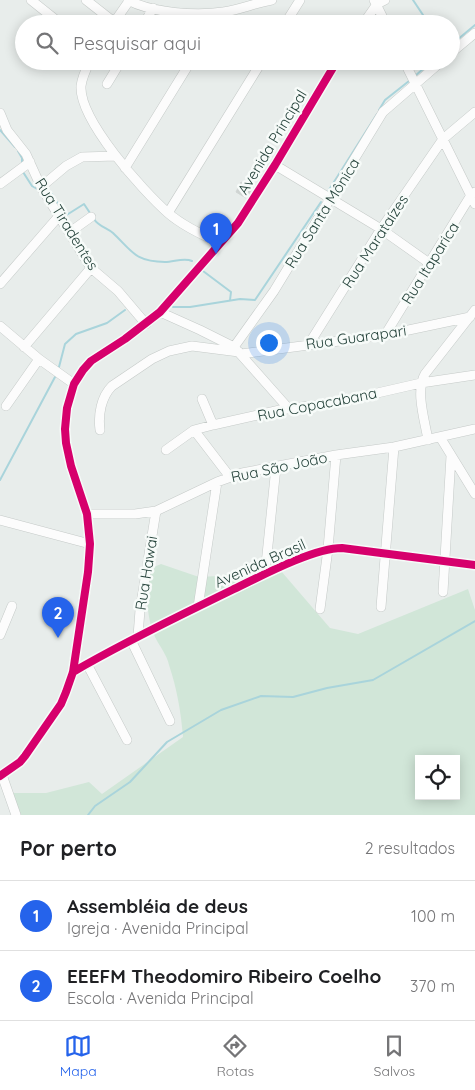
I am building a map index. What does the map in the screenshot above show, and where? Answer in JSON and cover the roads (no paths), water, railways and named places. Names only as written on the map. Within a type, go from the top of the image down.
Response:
[{"type":"street","points":[[32,0],[50,15]]},
{"type":"street","points":[[86,0],[104,15]]},
{"type":"street","points":[[164,0],[170,11]]},
{"type":"street","points":[[119,15],[128,1],[170,11],[202,14],[224,12],[238,4],[272,0]]},
{"type":"street","points":[[291,15],[300,0]]},
{"type":"street","points":[[369,15],[379,1]]},
{"type":"street","points":[[379,1],[383,15]]},
{"type":"street","points":[[149,15],[153,8]]},
{"type":"street","points":[[460,46],[475,33]]},
{"type":"street","points":[[87,70],[81,86],[84,104],[90,118],[125,168],[168,213],[203,236],[221,243]]},
{"type":"street","points":[[107,84],[116,70]]},
{"type":"street","points":[[125,168],[185,70]]},
{"type":"street","points":[[168,213],[256,70]]},
{"type":"street","name":"Avenida Principal","points":[[1,776],[20,762],[61,704],[73,672],[90,544],[87,514],[66,443],[67,408],[74,384],[83,370],[92,361],[146,324],[160,312],[238,223],[276,165],[332,70]]},
{"type":"street","points":[[408,70],[474,197]]},
{"type":"street","name":"Rua Santa Mônica","points":[[238,351],[383,112],[431,70]]},
{"type":"street","name":"Rua Marataízes","points":[[309,344],[381,229],[443,139],[475,112]]},
{"type":"street","name":"Rua Tiradentes","points":[[0,114],[7,130],[26,154],[41,187],[91,268],[118,291],[146,324]]},
{"type":"street","points":[[41,187],[66,166],[82,157],[116,156]]},
{"type":"street","points":[[0,184],[30,162]]},
{"type":"street","points":[[276,165],[330,200],[381,229],[429,263]]},
{"type":"street","name":"Rua Itaparica","points":[[385,335],[429,263],[474,197]]},
{"type":"street","points":[[0,284],[59,216]]},
{"type":"street","points":[[70,232],[91,217]]},
{"type":"street","points":[[24,347],[91,268]]},
{"type":"street","points":[[160,312],[200,330],[238,351],[289,409]]},
{"type":"street","points":[[428,440],[420,391],[421,383],[425,374],[473,313]]},
{"type":"street","name":"Rua Guarapari","points":[[100,430],[100,415],[107,391],[161,354],[192,346],[238,351],[385,335],[473,313]]},
{"type":"street","points":[[0,326],[39,359],[74,384]]},
{"type":"street","points":[[6,406],[39,359]]},
{"type":"street","name":"Rua Copacabana","points":[[166,450],[194,430],[213,425],[289,409],[338,402],[421,383],[475,375]]},
{"type":"street","points":[[202,399],[213,425]]},
{"type":"street","name":"Rua São João","points":[[87,514],[135,514],[156,511],[230,477],[336,455],[394,447],[475,429]]},
{"type":"street","points":[[194,430],[230,477]]},
{"type":"street","points":[[440,437],[451,456],[470,478],[475,494]]},
{"type":"street","points":[[381,607],[394,447]]},
{"type":"street","points":[[320,608],[328,549],[336,455]]},
{"type":"street","points":[[443,592],[451,456]]},
{"type":"street","points":[[265,574],[276,467]]},
{"type":"street","points":[[198,607],[217,482]]},
{"type":"street","name":"Rua Hawai","points":[[135,638],[156,511]]},
{"type":"street","points":[[0,520],[90,544]]},
{"type":"street","name":"Avenida Brasil","points":[[73,672],[135,638],[265,574],[328,549],[342,548],[475,565]]},
{"type":"street","points":[[0,635],[12,606]]},
{"type":"street","points":[[135,638],[170,721]]},
{"type":"street","points":[[87,664],[127,740]]},
{"type":"street","points":[[1,776],[16,815]]},
{"type":"waterway","points":[[413,0],[423,15]]},
{"type":"waterway","points":[[460,38],[475,25]]},
{"type":"waterway","points":[[415,76],[422,70]]},
{"type":"waterway","points":[[379,110],[385,100],[409,81]]},
{"type":"waterway","points":[[327,193],[377,114]]},
{"type":"waterway","points":[[0,130],[15,147]]},
{"type":"waterway","points":[[18,151],[22,162]]},
{"type":"waterway","points":[[23,172],[32,186],[39,190]]},
{"type":"waterway","points":[[49,193],[52,194],[65,216],[84,204],[90,213]]},
{"type":"waterway","points":[[173,307],[190,307],[240,299],[255,300],[321,202]]},
{"type":"waterway","points":[[94,219],[113,233],[140,258],[168,262],[186,259],[192,261]]},
{"type":"waterway","points":[[203,271],[231,292],[230,300]]},
{"type":"waterway","points":[[59,367],[65,344],[76,334],[107,323],[125,310]]},
{"type":"waterway","points":[[0,480],[55,377]]},
{"type":"waterway","points":[[88,815],[95,806],[130,782],[167,742],[221,710],[261,696],[293,697],[327,688],[373,680],[475,621]]},
{"type":"place","name":"Assembléia de deus","points":[[216,254]]},
{"type":"place","name":"EEEFM Theodomiro Ribeiro Coelho","points":[[58,638]]}]
